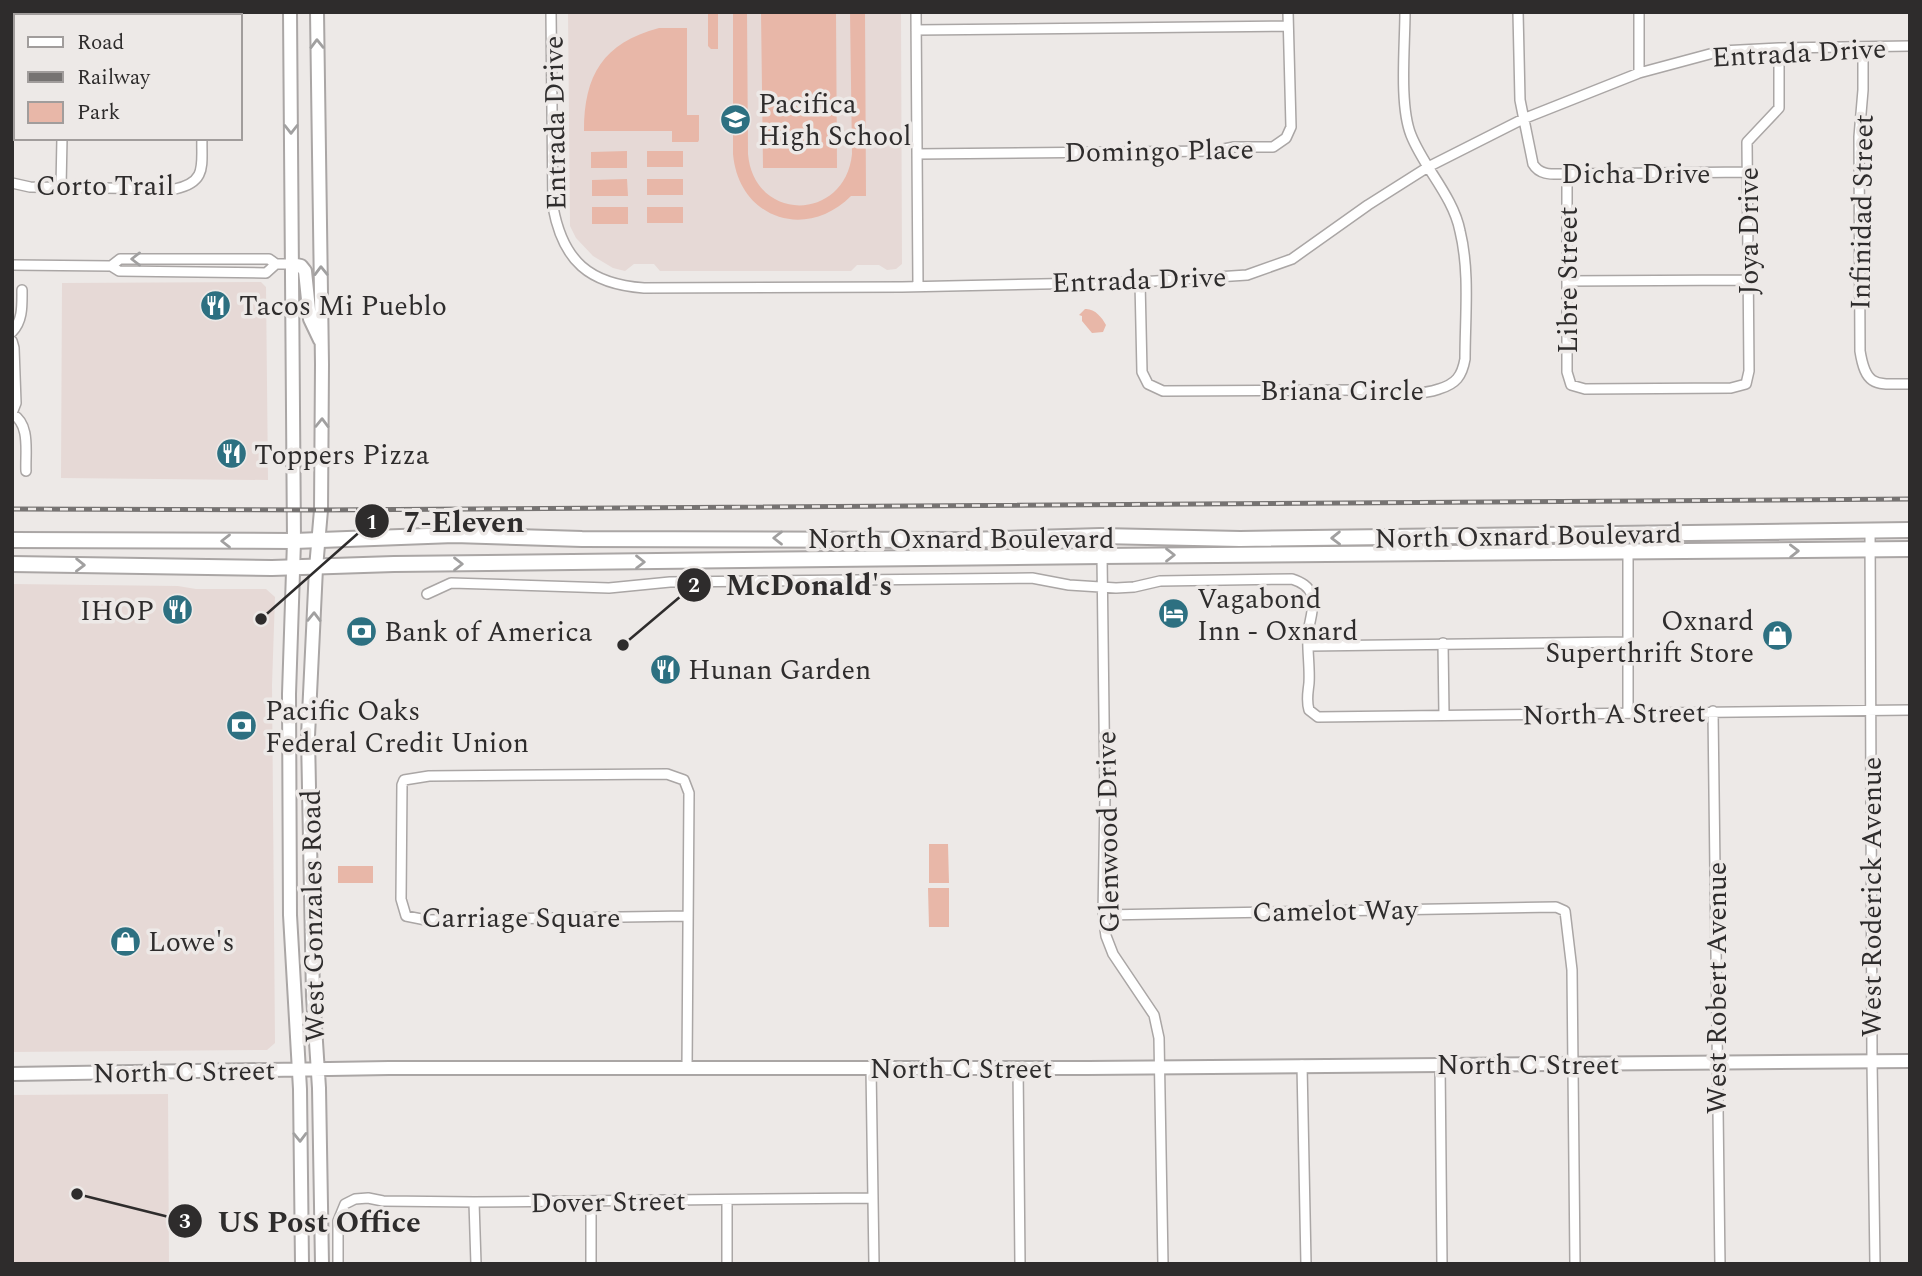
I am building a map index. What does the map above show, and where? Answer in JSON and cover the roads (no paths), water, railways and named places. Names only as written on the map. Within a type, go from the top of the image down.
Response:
[{"type":"main road","name":"West Gonzales Road","points":[[290,12],[294,541],[289,695],[290,915],[299,1069],[302,1264]]},
{"type":"main road","name":"West Gonzales Road","points":[[317,12],[322,343],[321,510],[308,736],[322,1264]]},
{"type":"main road","points":[[291,264],[301,266],[305,271],[310,318],[322,343]]},
{"type":"main road","name":"North Oxnard Boulevard","points":[[12,540],[294,541],[454,535],[615,539],[967,540],[1910,530]]},
{"type":"main road","points":[[1408,537],[1454,544],[1610,542],[1619,544],[1628,553],[1633,548],[1650,542],[1764,541],[1793,531]]},
{"type":"main road","points":[[1038,538],[1050,548],[1082,547],[1102,556],[1112,549],[1124,547],[1134,537]]},
{"type":"main road","points":[[597,562],[615,539]]},
{"type":"main road","name":"North Oxnard Boulevard","points":[[12,564],[316,568],[394,564],[1102,556],[1910,550]]},
{"type":"main road","points":[[291,853],[311,852]]},
{"type":"main road","name":"North C Street","points":[[12,1074],[299,1069],[1160,1068],[1910,1061]]},
{"type":"street","name":"Entrada Drive","points":[[551,12],[553,207],[557,232],[565,248],[591,274],[607,282],[644,288],[1140,282],[1234,276],[1292,259],[1427,167],[1523,119],[1639,74],[1721,51],[1779,47],[1910,46]]},
{"type":"street","points":[[916,12],[918,286]]},
{"type":"street","name":"Domingo Place","points":[[917,154],[1214,151],[1234,147],[1273,147],[1286,138],[1291,127],[1288,12]]},
{"type":"street","name":"Briana Circle","points":[[1140,282],[1142,372],[1148,384],[1163,391],[1362,390],[1412,393],[1440,389],[1454,383],[1462,373],[1465,359],[1464,252],[1460,227],[1410,132],[1405,112],[1405,12]]},
{"type":"street","points":[[1518,12],[1520,100],[1523,119]]},
{"type":"street","points":[[1639,12],[1639,74]]},
{"type":"street","points":[[916,30],[1288,26]]},
{"type":"street","name":"Joya Drive","points":[[1571,385],[1585,389],[1731,388],[1746,384],[1749,371],[1747,142],[1779,108],[1779,47]]},
{"type":"street","name":"Infinidad Street","points":[[1863,47],[1859,137],[1860,351],[1866,377],[1873,382],[1910,384]]},
{"type":"street","name":"Dicha Drive","points":[[1523,119],[1537,171],[1567,174],[1748,173]]},
{"type":"street","points":[[61,187],[62,140]]},
{"type":"street","name":"Corto Trail","points":[[12,183],[30,187],[184,187],[196,180],[203,167],[202,140]]},
{"type":"street","name":"Libre Street","points":[[1567,174],[1567,372],[1571,385]]},
{"type":"street","points":[[111,266],[120,259],[269,259],[276,264],[291,264]]},
{"type":"street","points":[[163,271],[169,267],[224,265],[228,260]]},
{"type":"street","points":[[12,265],[111,266],[120,271],[266,273],[276,264]]},
{"type":"street","points":[[1567,281],[1748,280]]},
{"type":"street","points":[[12,332],[18,326],[22,310],[22,290]]},
{"type":"street","points":[[12,341],[15,348],[16,403],[12,414],[18,417],[25,430],[26,471]]},
{"type":"street","name":"West Roderick Avenue","points":[[1870,530],[1875,1264]]},
{"type":"street","points":[[1628,553],[1628,713]]},
{"type":"street","name":"Glenwood Drive","points":[[1102,556],[1105,795],[1103,915],[1105,936],[1113,954],[1154,1015],[1159,1038],[1163,1264]]},
{"type":"street","points":[[426,594],[451,583],[609,589],[670,582],[1032,578],[1069,585],[1127,588],[1157,581],[1292,579],[1308,588],[1313,608],[1308,646],[1628,642]]},
{"type":"street","points":[[1443,643],[1444,715]]},
{"type":"street","name":"North A Street","points":[[1308,646],[1307,703],[1309,710],[1318,717],[1910,710]]},
{"type":"street","name":"West Robert Avenue","points":[[1713,711],[1720,1264]]},
{"type":"street","name":"Carriage Square","points":[[687,1068],[689,793],[684,780],[667,774],[429,776],[404,780],[401,785],[401,899],[406,916],[410,918],[426,920],[688,916]]},
{"type":"street","name":"Camelot Way","points":[[1103,915],[1556,907],[1566,911],[1572,970],[1572,1064]]},
{"type":"street","points":[[1440,1064],[1442,1264]]},
{"type":"street","points":[[1572,1064],[1575,1264]]},
{"type":"street","points":[[1302,1065],[1306,1264]]},
{"type":"street","points":[[871,1068],[874,1264]]},
{"type":"street","points":[[1018,1068],[1020,1264]]},
{"type":"street","name":"Dover Street","points":[[338,1264],[338,1221],[345,1204],[355,1199],[474,1202],[873,1198]]},
{"type":"street","points":[[727,1200],[727,1264]]},
{"type":"street","points":[[591,1201],[591,1264]]},
{"type":"street","points":[[474,1202],[476,1264]]},
{"type":"railway","points":[[12,509],[321,510],[1910,499]]},
{"type":"place","name":"Pacifica High School","points":[[735,119]]},
{"type":"place","name":"Tacos Mi Pueblo","points":[[216,305]]},
{"type":"place","name":"Toppers Pizza","points":[[231,454]]},
{"type":"place","name":"IHOP","points":[[177,610]]},
{"type":"place","name":"Vagabond Inn - Oxnard","points":[[1174,614]]},
{"type":"place","name":"7-Eleven","points":[[261,619]]},
{"type":"place","name":"Bank of America","points":[[361,631]]},
{"type":"place","name":"Oxnard Superthrift Store","points":[[1777,636]]},
{"type":"place","name":"McDonald's","points":[[623,645]]},
{"type":"place","name":"Hunan Garden","points":[[665,669]]},
{"type":"place","name":"Pacific Oaks Federal Credit Union","points":[[242,726]]},
{"type":"place","name":"Lowe's","points":[[125,941]]},
{"type":"place","name":"US Post Office","points":[[77,1194]]}]
